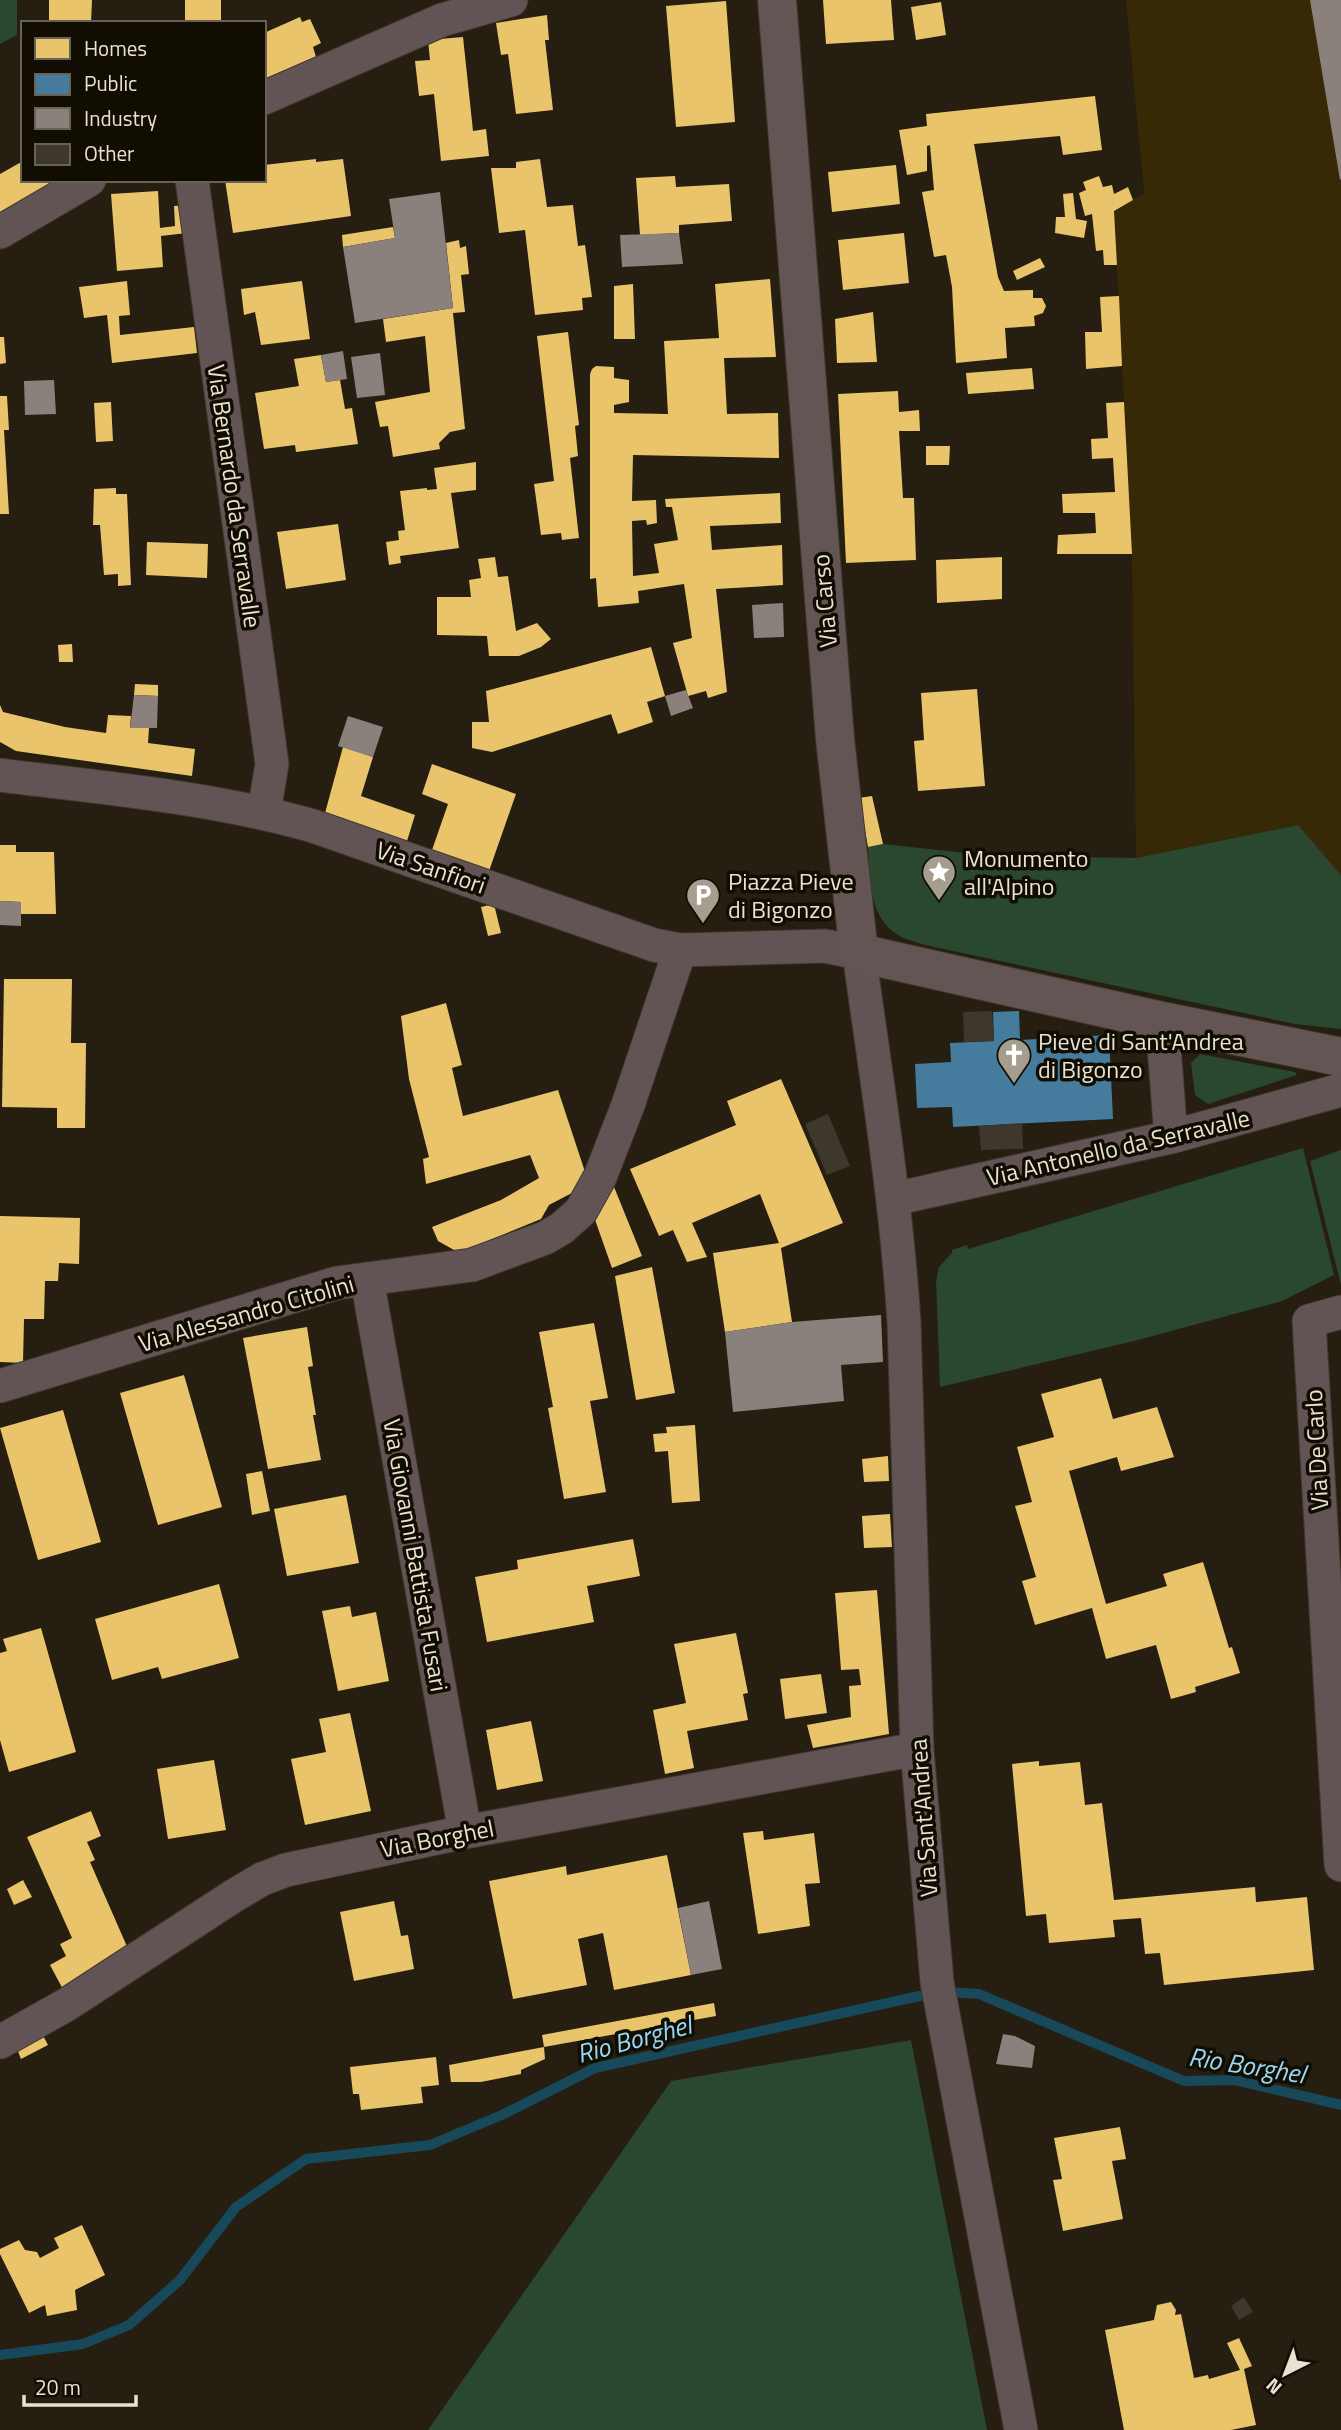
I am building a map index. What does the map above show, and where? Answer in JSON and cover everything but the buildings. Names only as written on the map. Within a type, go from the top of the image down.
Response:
[{"type":"street","points":[[266,97],[442,20],[511,0]]},
{"type":"street","name":"Via Carso","points":[[776,0],[835,738],[859,953],[894,1199]]},
{"type":"street","points":[[0,232],[86,182]]},
{"type":"street","name":"Via Bernardo da Serravalle","points":[[192,182],[272,764],[264,812]]},
{"type":"street","name":"Via Sanfiori","points":[[0,775],[197,799],[264,812],[313,825],[626,936],[680,950],[825,946],[859,953]]},
{"type":"street","name":"Via Alessandro Citolini","points":[[0,1386],[337,1283],[472,1265],[545,1238],[581,1211],[600,1177],[628,1105],[680,950]]},
{"type":"street","points":[[859,953],[1162,1021],[1341,1057]]},
{"type":"street","points":[[1162,1021],[1171,1137]]},
{"type":"street","name":"Via Antonello da Serravalle","points":[[894,1199],[1171,1137],[1341,1090]]},
{"type":"street","name":"Via Sant'Andrea","points":[[894,1199],[904,1322],[917,1749],[939,1993],[1021,2430]]},
{"type":"street","name":"Via Giovanni Battista Fusari","points":[[367,1279],[465,1832]]},
{"type":"street","name":"Via De Carlo","points":[[1341,1312],[1309,1321],[1341,1865]]},
{"type":"street","name":"Via Borghel","points":[[0,2042],[66,2005],[262,1879],[317,1862],[465,1832],[917,1749]]},
{"type":"shaded area","points":[[1126,0],[1341,0],[1341,875],[1298,825],[1136,858],[1132,554],[1114,211],[1144,193]]},
{"type":"green space","points":[[0,0],[17,0],[17,35],[0,44]]},
{"type":"green space","points":[[1298,825],[1341,875],[1341,1029],[1295,1024],[915,942],[898,935],[881,918],[870,884],[868,847],[883,844],[994,856],[1136,858]]},
{"type":"green space","points":[[1200,1054],[1295,1072],[1297,1075],[1208,1104],[1195,1095],[1191,1063]]},
{"type":"green space","points":[[1303,1148],[1334,1275],[1282,1301],[1138,1340],[940,1387],[936,1281],[939,1267],[952,1250],[967,1245],[968,1249]]},
{"type":"green space","points":[[1341,1150],[1341,1285],[1310,1161]]},
{"type":"green space","points":[[911,2040],[987,2430],[428,2430],[671,2081]]},
{"type":"waterway","name":"Rio Borghel","points":[[0,2355],[83,2344],[129,2325],[180,2280],[236,2207],[306,2159],[430,2145],[504,2114],[595,2068],[919,1996],[948,1992],[979,1994],[1184,2081],[1234,2080],[1341,2105]]},
{"type":"place","name":"Monumento all'Alpino","points":[[939,902]]},
{"type":"place","name":"Piazza Pieve di Bigonzo","points":[[703,925]]},
{"type":"place","name":"Pieve di Sant'Andrea di Bigonzo","points":[[1014,1085]]}]
